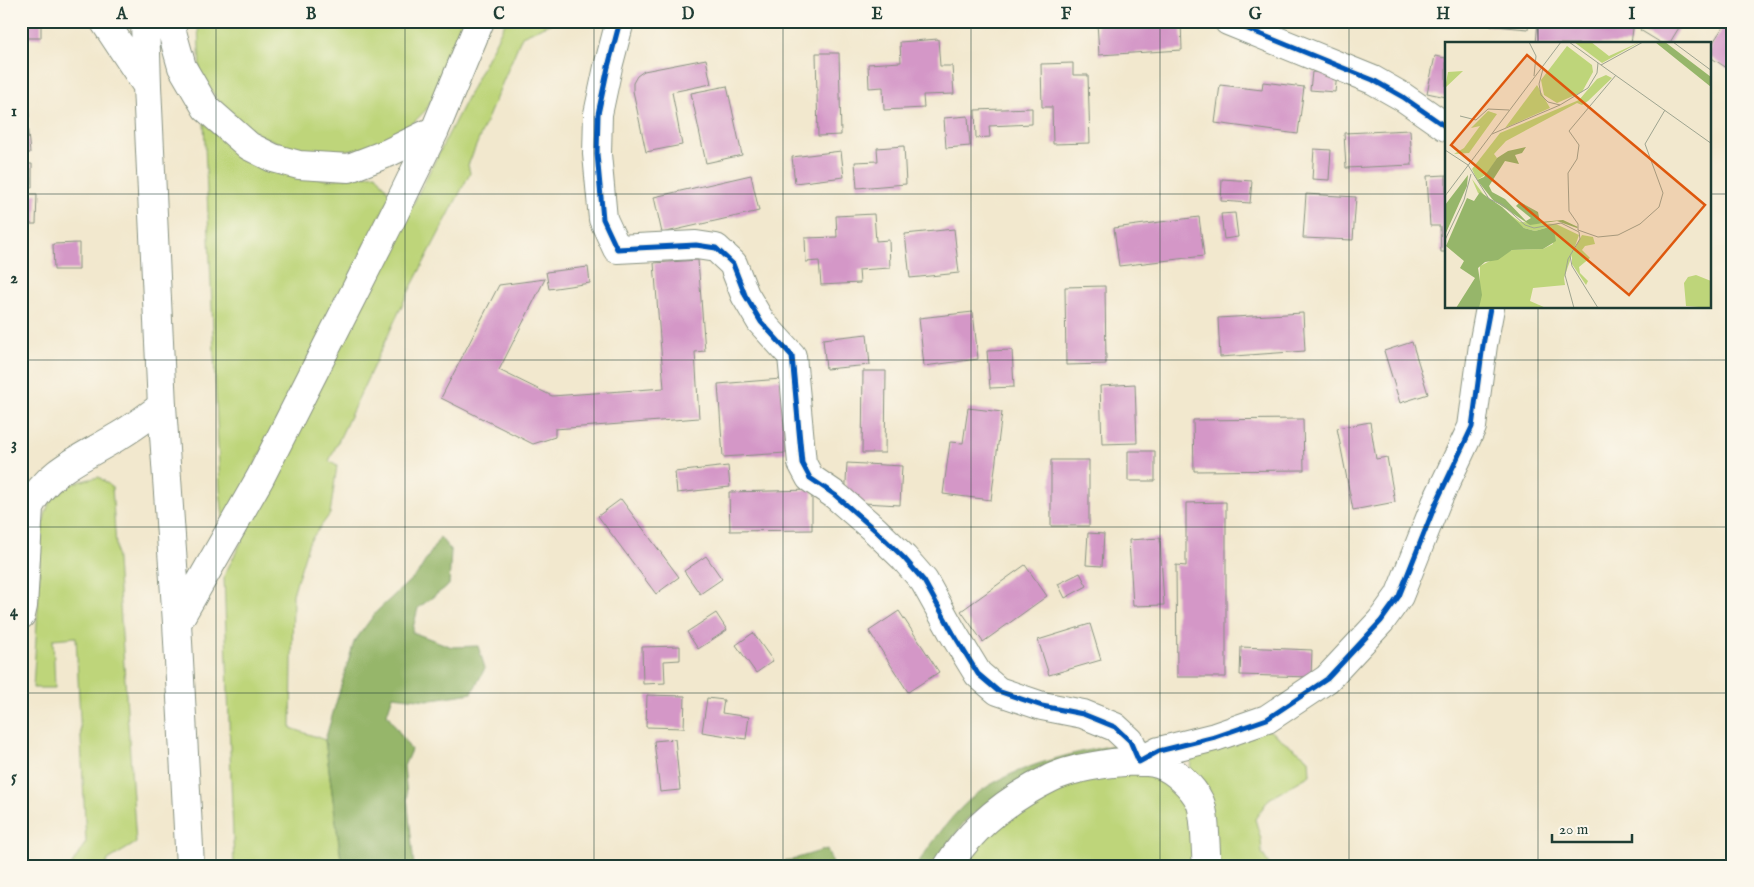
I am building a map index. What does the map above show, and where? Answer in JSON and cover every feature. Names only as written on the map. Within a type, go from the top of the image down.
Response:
[{"type":"main road","points":[[104,21],[146,86]]},
{"type":"main road","points":[[145,21],[146,86],[162,406],[177,623],[190,866]]},
{"type":"main road","points":[[169,21],[182,67],[206,108],[249,146],[273,158],[299,165],[349,168],[388,153],[435,130]]},
{"type":"main road","points":[[177,623],[260,478],[392,218],[435,130],[480,21]]},
{"type":"main road","points":[[620,21],[598,114],[597,154],[603,219],[617,249],[696,245],[716,248],[733,264],[745,295],[761,322],[792,356],[802,463],[810,478],[835,495],[904,558],[924,581],[978,674],[998,691],[1042,706],[1083,714],[1115,727],[1130,741],[1139,762]]},
{"type":"main road","points":[[1228,21],[1373,80],[1404,97],[1445,125]]},
{"type":"main road","points":[[1139,762],[1159,750],[1215,737],[1268,719],[1327,679],[1381,621],[1399,596],[1436,503],[1472,427],[1490,309]]},
{"type":"main road","points":[[21,614],[29,507],[35,495],[44,483],[58,472],[120,436],[162,406]]},
{"type":"main road","points":[[948,866],[968,838],[987,820],[1007,804],[1051,778],[1075,770],[1116,763],[1139,762],[1159,764],[1175,773],[1189,786],[1200,802],[1207,866]]},
{"type":"green space","points":[[198,21],[470,21],[458,51],[426,110],[406,130],[382,146],[321,153],[289,147],[259,135],[239,120],[218,100],[200,75]]},
{"type":"green space","points":[[506,21],[556,21],[522,36],[468,165],[470,173],[404,301],[329,461],[337,466],[330,514],[309,542],[293,594],[291,728],[325,740],[342,866],[234,866],[224,576]]},
{"type":"green space","points":[[204,122],[222,141],[248,159],[327,180],[376,174],[391,195],[224,526],[220,491]]},
{"type":"green space","points":[[99,477],[112,487],[136,843],[108,860],[106,866],[71,866],[86,842],[76,637],[53,639],[55,688],[33,688],[41,542],[47,508],[56,494],[73,484]]},
{"type":"green space","points":[[440,537],[451,551],[449,585],[418,608],[412,632],[452,647],[478,646],[485,668],[472,693],[427,700],[393,696],[387,714],[411,750],[404,766],[414,866],[342,866],[325,740],[354,642],[376,612],[418,573]]},
{"type":"green space","points":[[1263,726],[1309,759],[1310,775],[1269,799],[1255,819],[1261,839],[1262,853],[1270,866],[1215,866],[1190,769],[1191,760],[1206,749]]},
{"type":"green space","points":[[1125,743],[1129,754],[989,802],[966,820],[932,866],[916,866],[937,836],[960,809],[978,793],[994,783],[1011,774],[1049,760]]},
{"type":"green space","points":[[1133,772],[1168,785],[1178,793],[1185,804],[1189,816],[1197,866],[957,866],[985,830],[1071,782]]},
{"type":"green space","points":[[827,849],[834,866],[767,866],[781,863]]},
{"type":"building","points":[[21,21],[41,21],[41,38],[21,38]]},
{"type":"building","points":[[1097,21],[1181,21],[1182,50],[1099,55]]},
{"type":"building","points":[[1463,21],[1529,21],[1528,29],[1463,23]]},
{"type":"building","points":[[1538,21],[1634,21],[1631,42],[1536,42]]},
{"type":"building","points":[[1646,21],[1683,21],[1670,42],[1660,42],[1640,30]]},
{"type":"building","points":[[1727,21],[1733,21],[1733,65],[1730,70],[1712,58],[1712,44]]},
{"type":"building","points":[[938,39],[940,66],[952,66],[954,94],[923,95],[924,108],[884,110],[883,87],[869,88],[868,64],[901,62],[900,42]]},
{"type":"building","points":[[816,53],[839,53],[841,135],[818,136]]},
{"type":"building","points":[[1435,56],[1445,58],[1445,97],[1427,93]]},
{"type":"building","points":[[706,59],[711,84],[672,92],[682,145],[646,152],[633,91],[633,83],[637,76],[644,71]]},
{"type":"building","points":[[1073,63],[1073,75],[1088,75],[1090,143],[1053,144],[1052,107],[1042,107],[1041,64]]},
{"type":"building","points":[[21,69],[25,69],[29,117],[21,117]]},
{"type":"building","points":[[1312,72],[1337,74],[1335,92],[1310,90]]},
{"type":"building","points":[[1263,82],[1304,87],[1298,134],[1215,123],[1220,85],[1262,90]]},
{"type":"building","points":[[727,86],[742,155],[706,163],[691,93]]},
{"type":"building","points":[[1032,108],[1032,124],[989,126],[990,137],[976,138],[975,110]]},
{"type":"building","points":[[968,116],[970,146],[946,148],[944,118]]},
{"type":"building","points":[[27,123],[30,153],[21,154],[21,124]]},
{"type":"building","points":[[1410,130],[1412,165],[1346,168],[1344,133]]},
{"type":"building","points":[[904,146],[906,184],[857,188],[855,162],[878,161],[877,148]]},
{"type":"building","points":[[1314,149],[1331,150],[1329,180],[1312,179]]},
{"type":"building","points":[[841,151],[844,177],[795,183],[792,157]]},
{"type":"building","points":[[21,164],[32,164],[32,187],[21,187]]},
{"type":"building","points":[[751,175],[759,211],[662,233],[654,197]]},
{"type":"building","points":[[1445,175],[1445,252],[1441,252],[1440,226],[1430,226],[1427,176]]},
{"type":"building","points":[[1222,179],[1252,181],[1250,203],[1221,201]]},
{"type":"building","points":[[21,194],[37,194],[36,224],[21,224]]},
{"type":"building","points":[[1306,194],[1356,197],[1353,240],[1303,238]]},
{"type":"building","points":[[1235,213],[1238,237],[1224,239],[1221,214]]},
{"type":"building","points":[[874,214],[876,241],[889,240],[890,268],[859,270],[860,283],[821,285],[819,261],[806,262],[805,238],[837,237],[836,216]]},
{"type":"building","points":[[1199,217],[1204,256],[1119,266],[1114,228]]},
{"type":"building","points":[[954,229],[959,273],[910,278],[905,234]]},
{"type":"building","points":[[79,243],[79,270],[54,270],[53,244]]},
{"type":"building","points":[[698,260],[705,351],[695,352],[699,418],[555,429],[555,437],[533,444],[441,398],[499,285],[545,279],[499,370],[552,396],[664,388],[654,263]]},
{"type":"building","points":[[588,267],[590,283],[549,289],[546,272]]},
{"type":"building","points":[[1105,286],[1106,364],[1066,365],[1065,287]]},
{"type":"building","points":[[973,312],[978,359],[924,366],[919,318]]},
{"type":"building","points":[[1303,313],[1305,351],[1220,357],[1218,318]]},
{"type":"building","points":[[867,334],[870,365],[826,369],[823,339]]},
{"type":"building","points":[[1412,342],[1428,394],[1400,403],[1384,351]]},
{"type":"building","points":[[1012,350],[1014,387],[990,388],[987,351]]},
{"type":"building","points":[[863,371],[886,371],[885,453],[862,453]]},
{"type":"building","points":[[781,379],[786,453],[723,457],[718,384]]},
{"type":"building","points":[[1135,384],[1137,443],[1102,444],[1100,386]]},
{"type":"building","points":[[968,408],[1002,412],[991,500],[943,494],[950,442],[963,443]]},
{"type":"building","points":[[1303,419],[1304,470],[1194,471],[1193,420]]},
{"type":"building","points":[[1370,422],[1376,459],[1387,457],[1395,502],[1353,510],[1337,428]]},
{"type":"building","points":[[1128,451],[1155,451],[1155,481],[1128,481]]},
{"type":"building","points":[[1051,460],[1089,460],[1089,526],[1051,526]]},
{"type":"building","points":[[847,463],[902,466],[900,505],[845,502]]},
{"type":"building","points":[[728,466],[730,487],[677,493],[675,472]]},
{"type":"building","points":[[812,490],[812,530],[730,531],[729,492]]},
{"type":"building","points":[[621,499],[679,577],[656,594],[598,516]]},
{"type":"building","points":[[1226,502],[1226,677],[1177,677],[1176,565],[1186,566],[1186,503]]},
{"type":"building","points":[[1088,533],[1104,534],[1102,566],[1086,565]]},
{"type":"building","points":[[1160,538],[1164,605],[1133,606],[1129,540]]},
{"type":"building","points":[[706,556],[722,579],[700,594],[684,571]]},
{"type":"building","points":[[1025,565],[1047,596],[983,642],[961,611]]},
{"type":"building","points":[[1080,573],[1087,586],[1065,598],[1058,584]]},
{"type":"building","points":[[899,611],[939,672],[908,692],[869,631]]},
{"type":"building","points":[[716,613],[727,630],[698,649],[687,632]]},
{"type":"building","points":[[1090,624],[1101,660],[1049,675],[1038,640]]},
{"type":"building","points":[[753,633],[773,661],[756,673],[736,645]]},
{"type":"building","points":[[680,646],[680,660],[664,661],[665,683],[643,684],[642,647]]},
{"type":"building","points":[[1241,647],[1312,650],[1311,677],[1240,675]]},
{"type":"building","points":[[647,695],[685,696],[684,728],[646,727]]},
{"type":"building","points":[[707,698],[724,700],[722,713],[749,717],[746,739],[702,732]]},
{"type":"building","points":[[675,739],[680,790],[660,792],[654,741]]},
{"type":"cycle path","points":[[620,21],[598,114],[597,154],[603,219],[617,249],[696,245],[716,248],[733,264],[745,295],[761,322],[792,356],[802,463],[810,478],[835,495],[875,530],[904,558],[924,581],[978,674],[998,691],[1042,706],[1083,714],[1115,727],[1130,741],[1139,762],[1159,751],[1215,737],[1267,719],[1327,679],[1381,621],[1399,596],[1436,503],[1472,427],[1490,309]]},
{"type":"cycle path","points":[[1228,21],[1373,80],[1403,97],[1445,126]]}]
